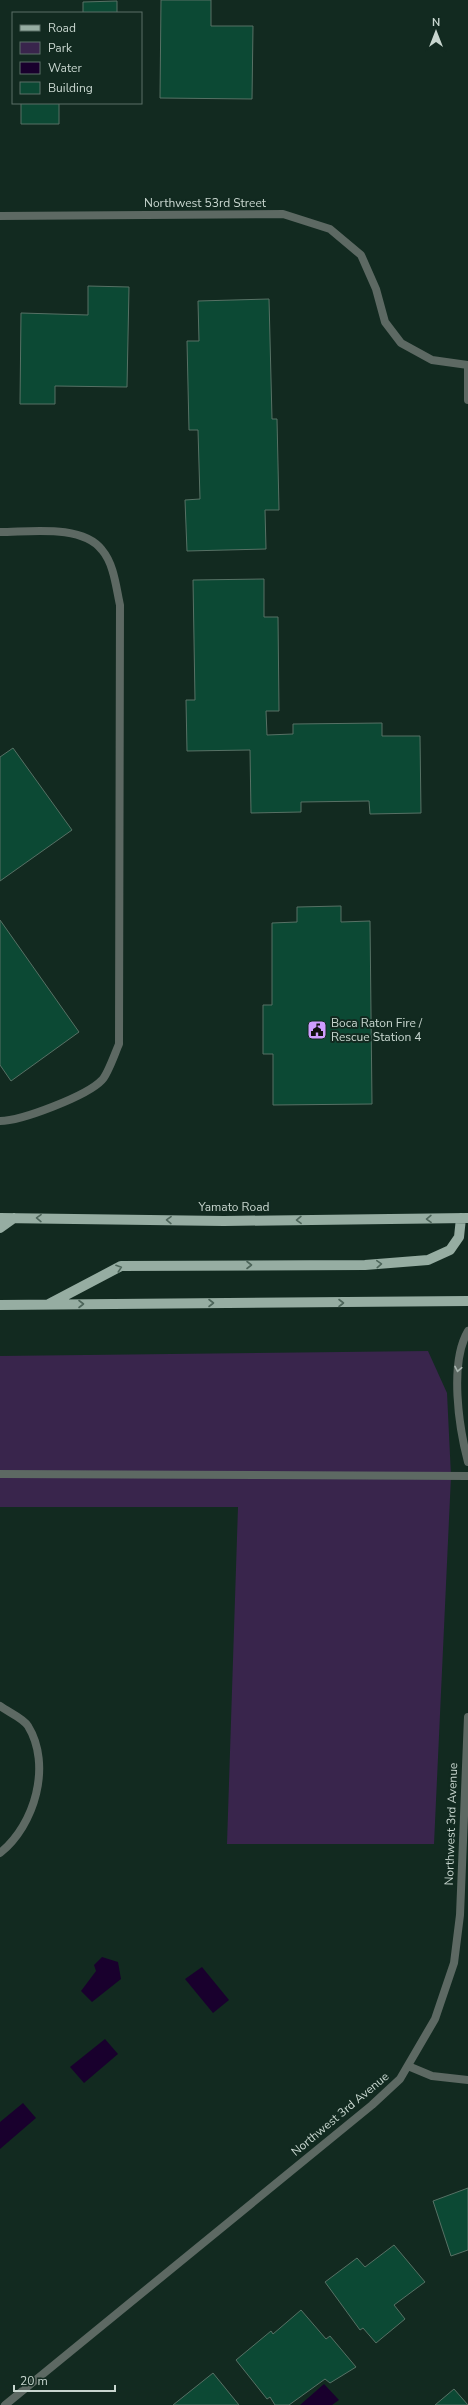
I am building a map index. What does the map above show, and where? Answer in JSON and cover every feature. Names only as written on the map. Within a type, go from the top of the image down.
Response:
[{"type":"main road","name":"Yamato Road","points":[[0,1218],[224,1221],[465,1218]]},
{"type":"main road","points":[[0,1228],[14,1218]]},
{"type":"main road","points":[[47,1305],[121,1266],[365,1265],[428,1260],[450,1250],[459,1237],[465,1218]]},
{"type":"main road","points":[[0,1305],[468,1301]]},
{"type":"street","name":"Northwest 53rd Street","points":[[0,216],[283,214],[330,229],[361,255],[376,289],[385,322],[401,343],[432,360],[468,365]]},
{"type":"street","points":[[468,365],[468,400]]},
{"type":"street","points":[[0,532],[71,532],[90,539],[103,550],[112,569],[120,605],[119,1044],[103,1080],[67,1101],[12,1122],[0,1122]]},
{"type":"street","points":[[468,1331],[457,1375],[461,1434],[468,1462]]},
{"type":"street","points":[[0,1474],[468,1476]]},
{"type":"street","points":[[0,1706],[27,1724],[38,1749],[38,1780],[29,1816],[10,1844],[0,1853]]},
{"type":"street","name":"Northwest 3rd Avenue","points":[[5,2405],[372,2105],[400,2079],[435,2019],[454,1963],[460,1915],[468,1717]]},
{"type":"street","points":[[408,2066],[432,2076],[468,2080]]},
{"type":"green space","points":[[428,1351],[447,1393],[451,1476],[434,1844],[227,1844],[238,1507],[0,1507],[0,1356]]},
{"type":"water","points":[[102,1957],[118,1962],[121,1979],[92,2002],[81,1991],[96,1971],[94,1965]]},
{"type":"water","points":[[202,1967],[229,2000],[213,2013],[185,1979]]},
{"type":"water","points":[[105,2039],[118,2054],[84,2083],[70,2067]]},
{"type":"water","points":[[23,2103],[36,2118],[0,2149],[0,2122]]},
{"type":"water","points":[[324,2384],[339,2400],[332,2405],[300,2405]]},
{"type":"building","points":[[161,0],[211,0],[211,26],[253,26],[252,99],[160,98]]},
{"type":"building","points":[[117,1],[117,12],[83,12],[83,2]]},
{"type":"building","points":[[21,104],[59,104],[59,124],[21,124]]},
{"type":"building","points":[[88,286],[129,287],[127,387],[55,386],[55,404],[20,404],[21,313],[88,315]]},
{"type":"building","points":[[269,299],[272,419],[277,419],[279,510],[265,510],[266,549],[187,551],[185,500],[200,499],[198,430],[189,430],[187,341],[199,341],[198,301]]},
{"type":"building","points":[[264,579],[264,617],[278,617],[279,711],[266,711],[267,735],[293,734],[293,724],[382,723],[382,736],[420,736],[421,813],[370,814],[369,801],[301,802],[301,812],[251,813],[250,750],[187,751],[186,700],[195,700],[193,580]]},
{"type":"building","points":[[13,748],[72,830],[0,881],[0,757]]},
{"type":"building","name":"Boca Raton Fire / Rescue Station 4","points":[[341,906],[341,922],[370,921],[372,1104],[273,1105],[273,1054],[263,1054],[263,1005],[272,1005],[272,923],[297,922],[297,907]]},
{"type":"building","points":[[0,920],[79,1032],[11,1081],[0,1065]]},
{"type":"building","points":[[468,2188],[468,2250],[451,2256],[433,2201]]},
{"type":"building","points":[[394,2245],[425,2282],[394,2305],[405,2319],[376,2343],[363,2328],[360,2330],[325,2282],[357,2258],[365,2267]]},
{"type":"building","points":[[301,2310],[326,2339],[330,2336],[356,2367],[330,2383],[325,2379],[289,2405],[275,2405],[270,2397],[267,2399],[236,2360],[271,2331],[273,2334]]},
{"type":"building","points":[[213,2373],[239,2405],[173,2405]]},
{"type":"building","points":[[454,2389],[468,2405],[435,2405]]},
{"type":"place","name":"Boca Raton Fire / Rescue Station 4","points":[[317,1030]]}]
